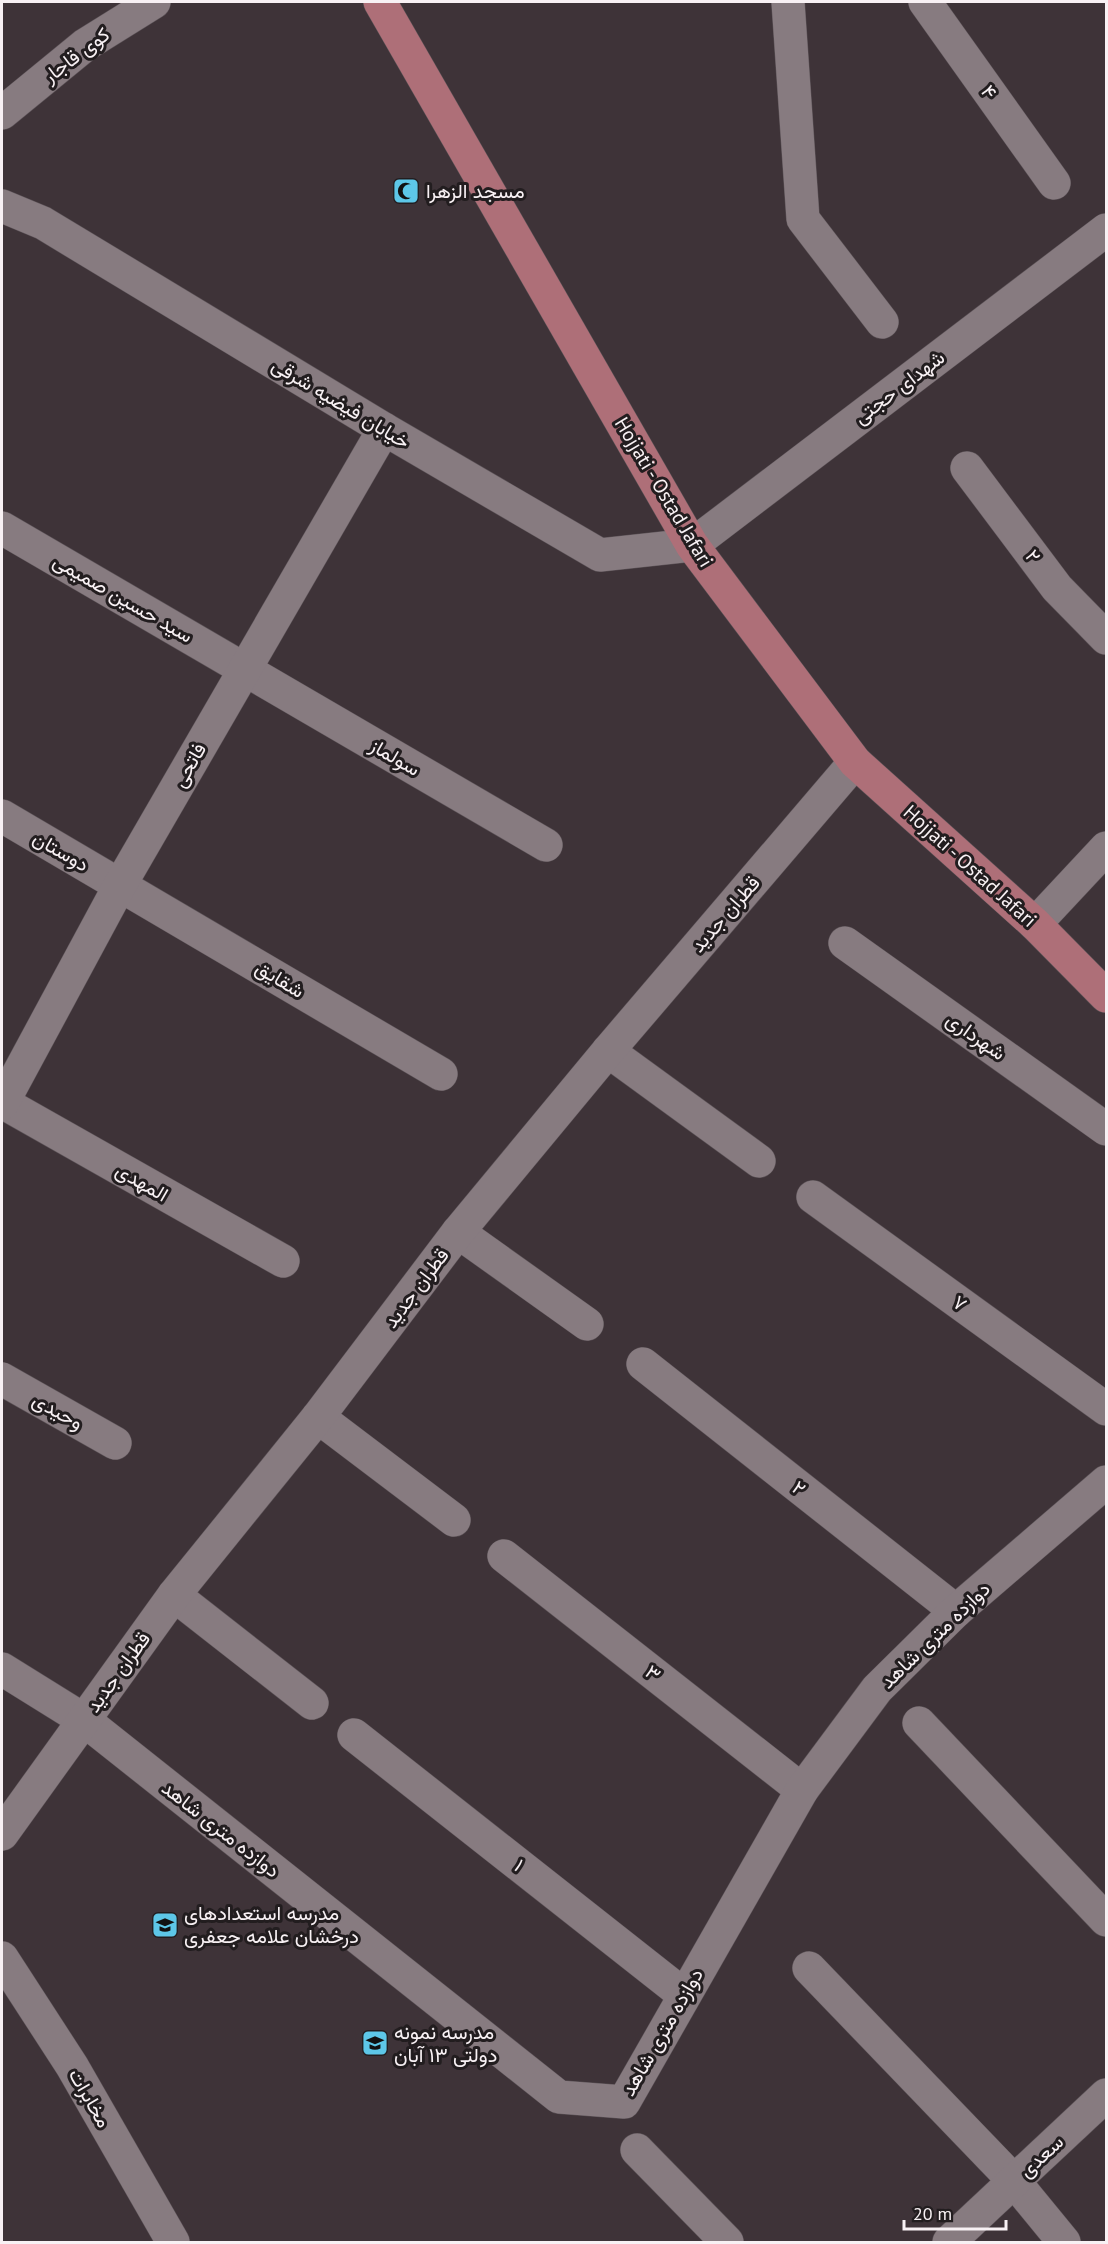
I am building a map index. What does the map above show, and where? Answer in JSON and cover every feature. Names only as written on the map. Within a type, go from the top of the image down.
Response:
[{"type":"main road","name":"Hojjati - Ostad Jafari","points":[[385,2],[692,545],[855,762],[1035,924],[1107,996]]},
{"type":"street","name":"کوی قاجار","points":[[2,113],[85,45],[154,2]]},
{"type":"street","points":[[788,2],[803,219],[882,322]]},
{"type":"street","name":"۴","points":[[925,2],[1054,183]]},
{"type":"street","name":"خیابان فیضیه شرقی","points":[[2,206],[43,223],[384,429],[600,555],[692,545]]},
{"type":"street","name":"شهدای حجتی","points":[[692,545],[1107,230]]},
{"type":"street","name":"فاتحی","points":[[2,1103],[120,885],[384,429]]},
{"type":"street","name":"۲","points":[[967,468],[1057,588],[1107,638]]},
{"type":"street","name":"سید حسین صمیمی","points":[[2,528],[244,668]]},
{"type":"street","name":"سولماز","points":[[244,668],[546,845]]},
{"type":"street","name":"قطران جدید","points":[[2,1834],[174,1595],[318,1417],[458,1232],[608,1051],[855,762]]},
{"type":"street","name":"دوستان","points":[[2,816],[120,885]]},
{"type":"street","points":[[1035,924],[1107,848]]},
{"type":"street","name":"شقایق","points":[[120,885],[441,1074]]},
{"type":"street","name":"شهرداری","points":[[845,943],[1107,1129]]},
{"type":"street","points":[[608,1051],[759,1161]]},
{"type":"street","name":"المهدی","points":[[2,1103],[283,1261]]},
{"type":"street","name":"۷","points":[[813,1197],[1107,1410]]},
{"type":"street","points":[[458,1232],[587,1324]]},
{"type":"street","name":"۲","points":[[643,1364],[956,1611]]},
{"type":"street","name":"وحیدی","points":[[2,1379],[116,1443]]},
{"type":"street","points":[[318,1417],[454,1520]]},
{"type":"street","name":"دوازده متری شاهد","points":[[84,1720],[559,2097],[624,2102],[802,1790],[878,1689],[956,1611],[1107,1482]]},
{"type":"street","name":"۳","points":[[504,1556],[802,1790]]},
{"type":"street","points":[[174,1595],[312,1703]]},
{"type":"street","points":[[2,1669],[84,1720]]},
{"type":"street","points":[[919,1723],[1107,1920]]},
{"type":"street","name":"۱","points":[[354,1735],[684,1995]]},
{"type":"street","name":"مخابرات","points":[[2,1958],[72,2067],[173,2242]]},
{"type":"street","points":[[809,1968],[1014,2181],[1064,2242]]},
{"type":"street","name":"سعدی","points":[[949,2242],[1107,2095]]},
{"type":"street","points":[[637,2150],[727,2242]]},
{"type":"place","name":"مسجد الزهرا","points":[[406,191]]},
{"type":"place","name":"مدرسه استعدادهای درخشان علامه جعفری","points":[[165,1925]]},
{"type":"place","name":"مدرسه نمونه دولتی ۱۳ آبان","points":[[375,2043]]}]
